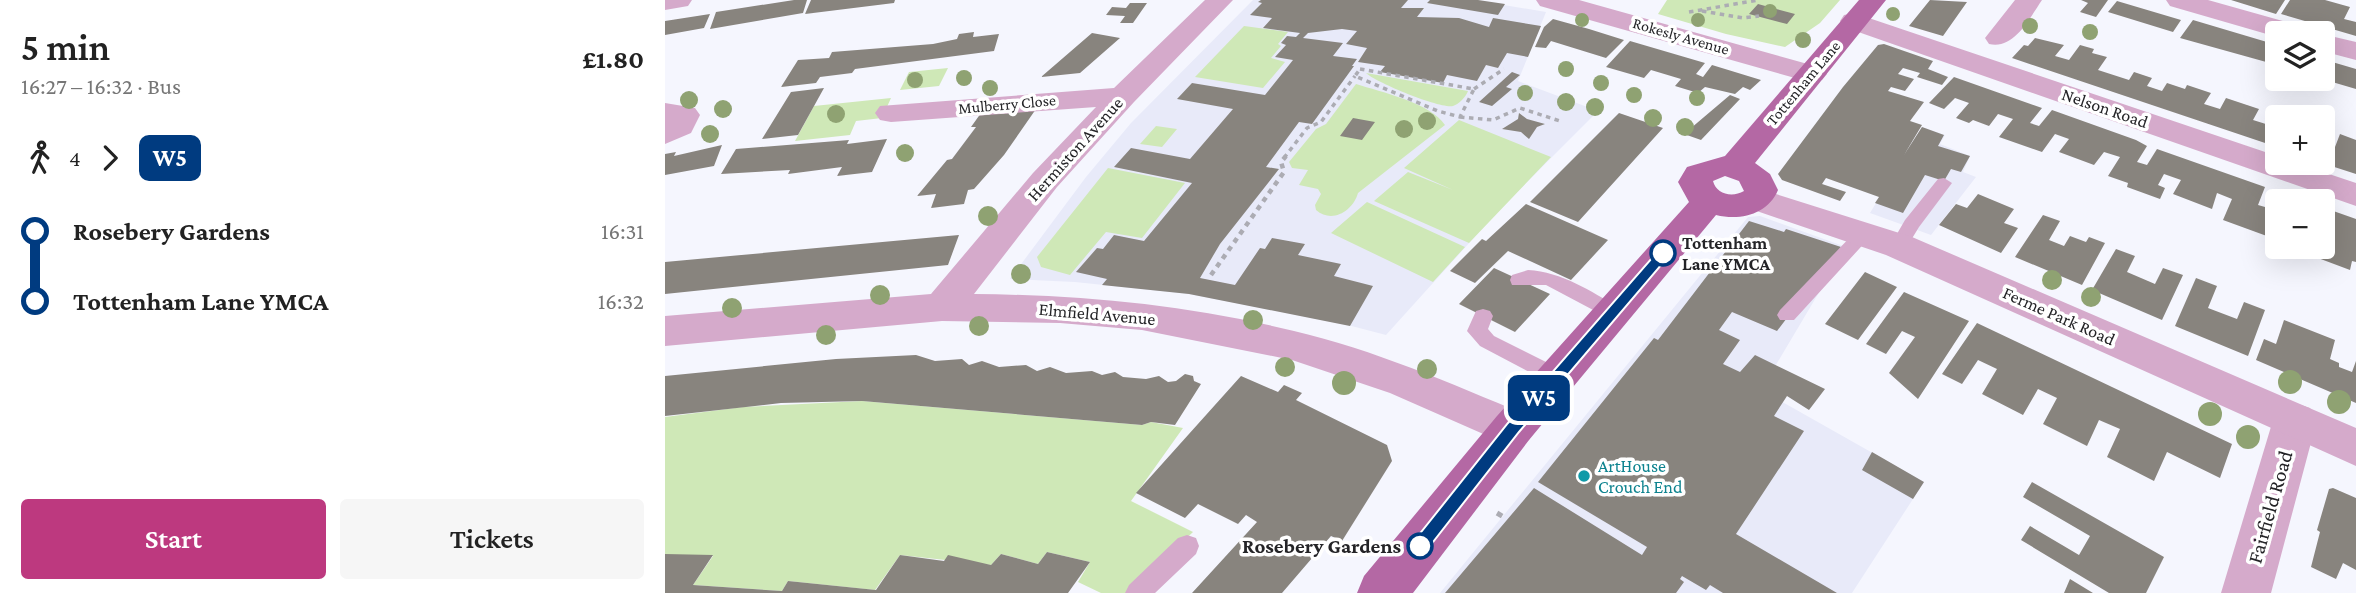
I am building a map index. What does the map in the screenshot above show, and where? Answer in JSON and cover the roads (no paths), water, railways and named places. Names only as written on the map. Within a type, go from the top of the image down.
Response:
[{"type":"main road","name":"Tottenham Lane","points":[[1734,167],[1873,0]]},
{"type":"main road","points":[[1714,167],[1734,167],[1754,176],[1761,185],[1762,191],[1757,199],[1746,205],[1733,206],[1709,201],[1697,189],[1695,182],[1699,174],[1714,167]]},
{"type":"main road","points":[[1382,593],[1513,428],[1709,201]]},
{"type":"street","points":[[665,2],[679,0]]},
{"type":"street","name":"Hermiston Avenue","points":[[942,307],[1045,180],[1123,96],[1220,0]]},
{"type":"street","name":"Rokesly Avenue","points":[[1549,0],[1812,74]]},
{"type":"street","points":[[1999,38],[2029,0]]},
{"type":"street","points":[[2179,0],[2265,25]]},
{"type":"street","name":"Nelson Road","points":[[1854,21],[2356,195]]},
{"type":"street","points":[[2335,45],[2356,51]]},
{"type":"street","name":"Mulberry Close","points":[[891,113],[1123,96]]},
{"type":"street","points":[[665,113],[684,115],[680,126],[665,134]]},
{"type":"street","name":"Ferme Park Road","points":[[1757,199],[1881,239],[2356,448]]},
{"type":"street","name":"Elmfield Avenue","points":[[665,331],[942,307],[1060,309],[1142,316],[1296,346],[1405,382],[1513,428]]},
{"type":"street","name":"Fairfield Road","points":[[2246,593],[2295,420]]},
{"type":"lane","points":[[1787,315],[1881,239],[1911,224],[1944,183]]},
{"type":"lane","points":[[1519,280],[1526,275],[1544,277],[1612,313]]},
{"type":"lane","points":[[1483,316],[1477,331],[1487,341],[1557,377]]},
{"type":"lane","points":[[1138,593],[1187,546]]},
{"type":"place","name":"Tottenham Lane YMCA","points":[[1663,253]]},
{"type":"place","name":"ArtHouse Crouch End","points":[[1584,476]]},
{"type":"place","name":"Rosebery Gardens","points":[[1420,546]]}]
